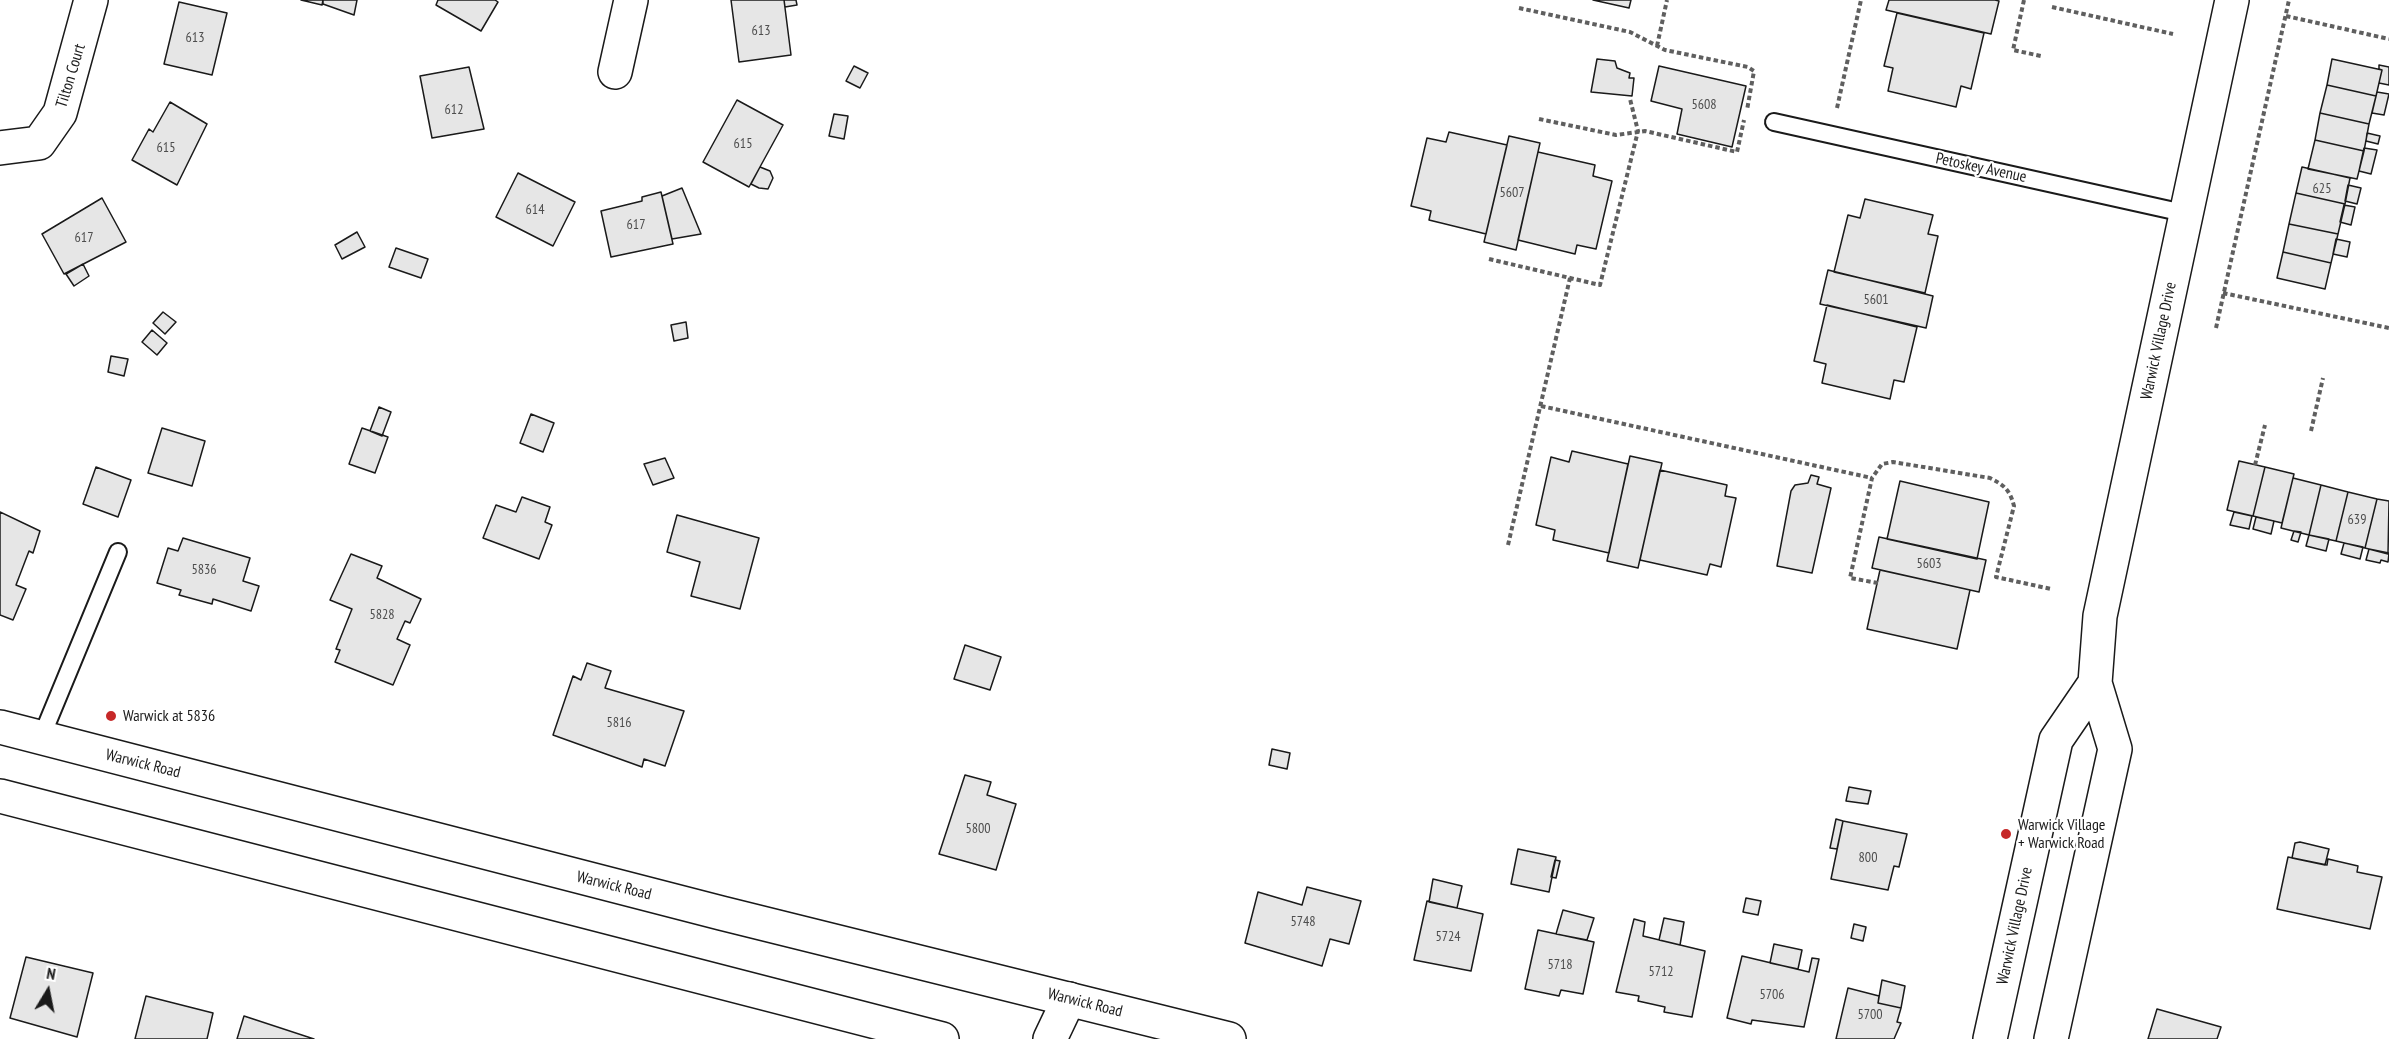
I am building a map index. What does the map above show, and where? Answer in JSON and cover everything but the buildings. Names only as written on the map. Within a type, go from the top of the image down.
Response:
[{"type":"main road","name":"Tilton Court","points":[[0,148],[39,143],[60,114],[91,0]]},
{"type":"main road","points":[[615,72],[632,0]]},
{"type":"main road","name":"Warwick Village Drive","points":[[2051,1039],[2115,749],[2095,683],[2100,616],[2188,214],[2232,0]]},
{"type":"main road","name":"Warwick Village Drive","points":[[1990,1039],[2056,740],[2095,683]]},
{"type":"main road","name":"Warwick Road","points":[[0,727],[710,910],[1229,1039]]},
{"type":"main road","points":[[0,796],[942,1039]]},
{"type":"main road","points":[[1050,1039],[1069,999]]},
{"type":"lane","name":"Petoskey Avenue","points":[[1774,122],[2188,214]]},
{"type":"lane","points":[[42,738],[118,552]]},
{"type":"path","points":[[1657,46],[1667,0]]},
{"type":"path","points":[[1836,108],[1861,0]]},
{"type":"path","points":[[2024,0],[2013,50],[2041,56]]},
{"type":"path","points":[[2216,328],[2289,0]]},
{"type":"path","points":[[2052,7],[2173,34]]},
{"type":"path","points":[[1519,8],[1630,32],[1657,46],[1754,71],[1737,152],[1638,131],[1616,135],[1539,119]]},
{"type":"path","points":[[2286,16],[2389,39]]},
{"type":"path","points":[[1489,259],[1600,285],[1638,131],[1630,99]]},
{"type":"path","points":[[1508,545],[1570,278]]},
{"type":"path","points":[[2223,293],[2389,328]]},
{"type":"path","points":[[2311,431],[2323,378]]},
{"type":"path","points":[[1541,406],[1872,478]]},
{"type":"path","points":[[2255,465],[2265,425]]},
{"type":"path","points":[[1878,583],[1850,578],[1872,478],[1882,464],[1893,462],[1990,478],[2004,485],[2011,494],[2014,506],[1996,577],[2051,590]]},
{"type":"place","name":"Warwick at 5836","points":[[111,716]]},
{"type":"place","name":"Warwick Village + Warwick Road","points":[[2006,834]]}]
